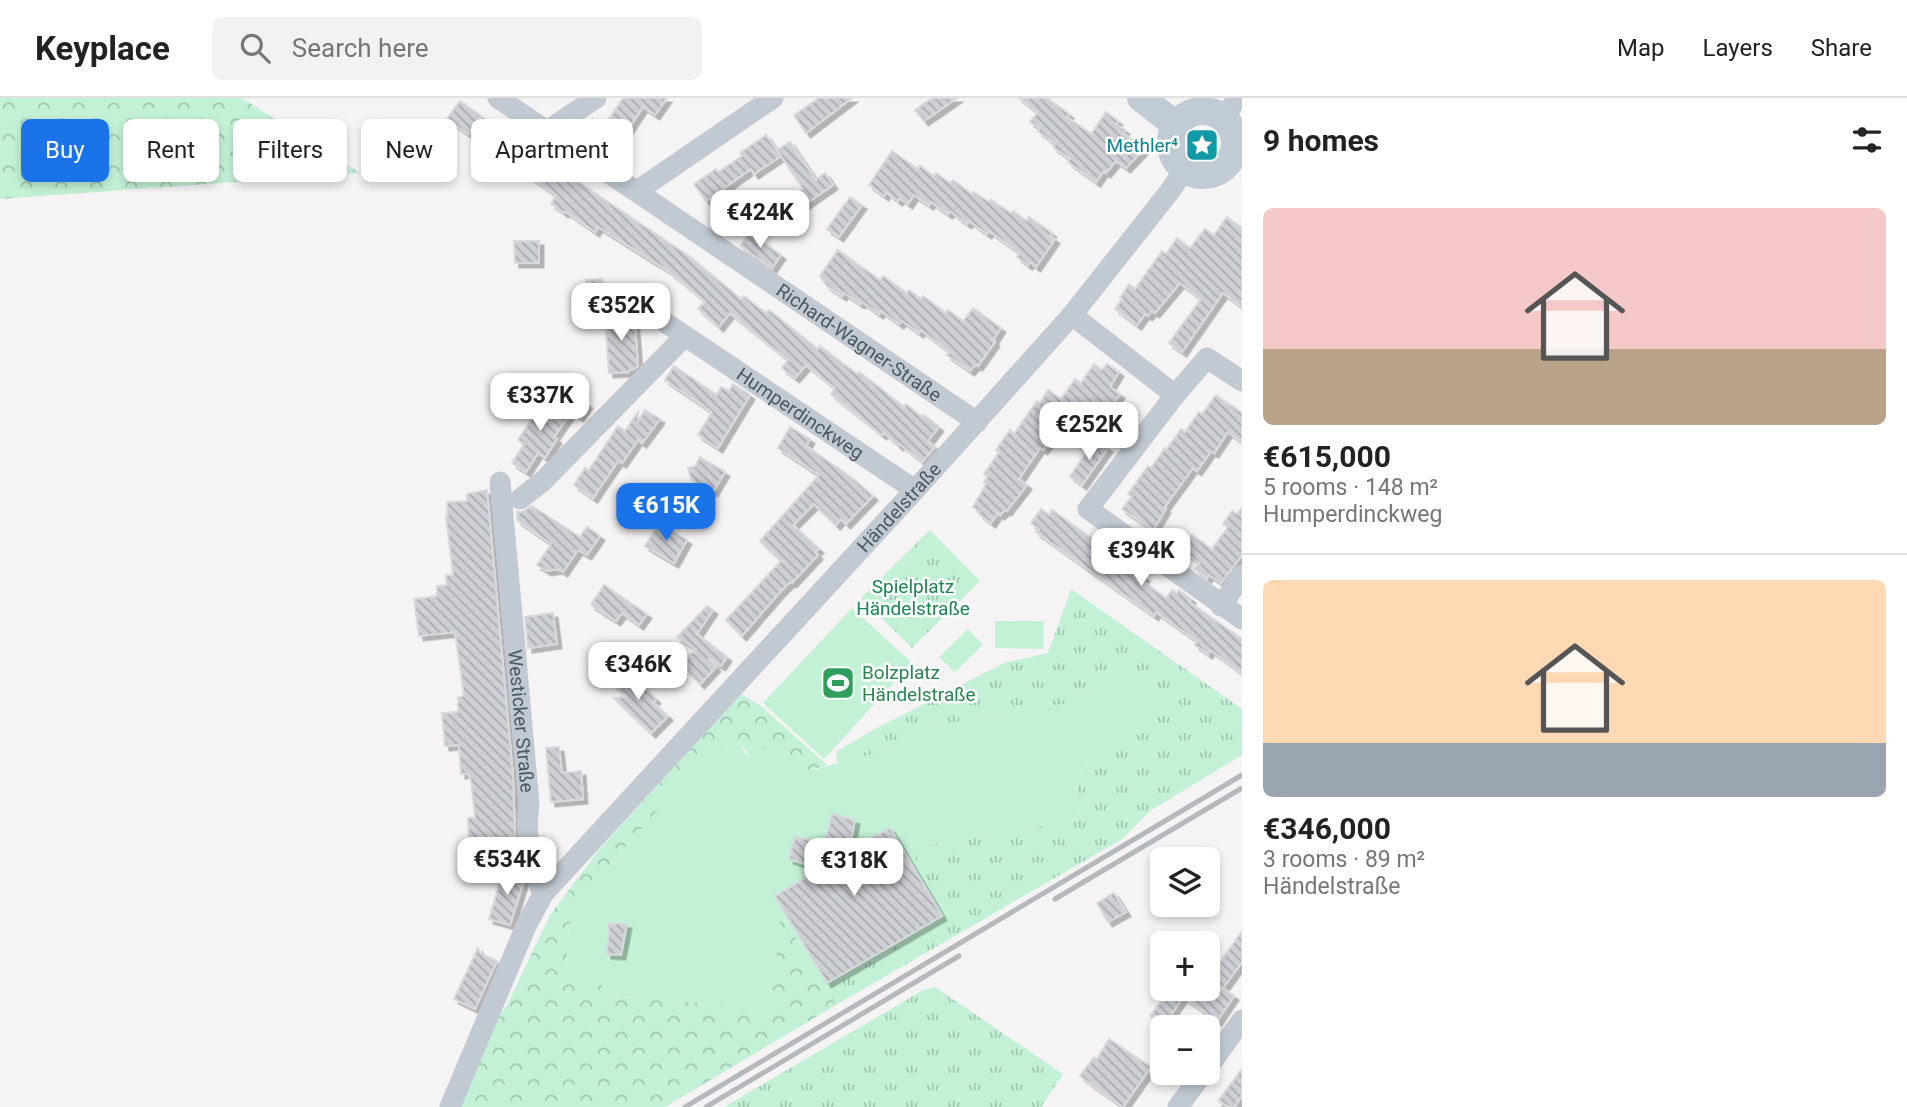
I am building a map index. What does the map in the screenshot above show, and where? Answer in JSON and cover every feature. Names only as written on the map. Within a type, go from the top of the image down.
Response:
[{"type":"main road","points":[[1141,98],[1176,125]]},
{"type":"main road","points":[[1231,109],[1235,168],[1203,175],[1185,169],[1172,154],[1171,144],[1176,125],[1183,117],[1193,112],[1215,113],[1231,109]]},
{"type":"street","name":"Richard-Wagner-Straße","points":[[498,98],[529,119]]},
{"type":"street","points":[[565,119],[596,98]]},
{"type":"street","points":[[637,191],[773,98]]},
{"type":"street","name":"Händelstraße","points":[[542,894],[915,490],[1072,315],[1185,169]]},
{"type":"street","name":"Richard-Wagner-Straße","points":[[624,182],[977,422]]},
{"type":"street","name":"Humperdinckweg","points":[[652,313],[915,490]]},
{"type":"street","points":[[1072,315],[1175,394]]},
{"type":"street","points":[[520,499],[543,481],[685,336]]},
{"type":"street","points":[[1242,382],[1207,358],[1175,394],[1088,509],[1242,619]]},
{"type":"street","name":"Westicker Straße","points":[[500,482],[529,804],[527,820],[531,861],[542,894]]},
{"type":"street","points":[[1221,606],[1242,575]]},
{"type":"street","points":[[450,1107],[542,894]]},
{"type":"street","points":[[1220,1050],[1242,1020]]},
{"type":"street","points":[[1178,1107],[1194,1085]]},
{"type":"green space","points":[[0,98],[242,98],[275,119],[233,119],[233,182],[235,182],[0,199]]},
{"type":"green space","points":[[347,165],[360,173],[347,174]]},
{"type":"green space","name":"Spielplatz Händelstraße","points":[[930,530],[980,581],[912,648],[861,598]]},
{"type":"green space","points":[[1071,589],[1242,709],[1242,755],[1150,811],[1122,839],[836,1005],[826,988],[947,916],[908,848],[1078,820],[1076,782],[1088,762],[1117,746],[1091,690],[1064,704],[913,729],[892,749],[838,763],[836,752],[1004,663],[1048,653]]},
{"type":"green space","name":"Bolzplatz Händelstraße","points":[[852,608],[912,663],[824,759],[763,703]]},
{"type":"green space","points":[[995,621],[1044,621],[1043,649],[995,648]]},
{"type":"green space","points":[[968,629],[983,645],[955,672],[939,657]]},
{"type":"green space","points":[[1115,679],[1145,684],[1152,699],[1146,725],[1117,746],[1088,762],[1076,782],[1078,820],[909,848],[947,916],[826,988],[781,911],[771,1006],[767,1010],[602,994],[602,979],[565,974],[571,915],[615,859],[676,790],[736,738],[744,752],[750,756],[758,746],[802,773],[892,749],[913,729],[1063,704]]},
{"type":"green space","points":[[741,694],[761,706],[827,765],[802,773],[758,747],[751,756],[735,739],[676,790],[615,859],[571,915],[565,973],[602,979],[602,994],[767,1010],[771,1006],[780,910],[836,1005],[665,1107],[458,1107],[491,1030],[509,1001],[550,915],[598,851]]},
{"type":"green space","points":[[935,987],[1063,1074],[1041,1107],[724,1107],[923,990]]},
{"type":"building","points":[[623,98],[667,98],[655,115],[643,107],[633,122],[633,119],[609,119]]},
{"type":"building","points":[[819,98],[852,98],[806,133],[794,115]]},
{"type":"building","points":[[932,98],[957,98],[924,121],[915,110]]},
{"type":"building","points":[[1019,98],[1047,98],[1091,134],[1106,112],[1118,121],[1116,124],[1125,130],[1123,133],[1144,149],[1126,168],[1116,161],[1096,182],[1068,162],[1070,159],[1053,147],[1055,144],[1038,131],[1040,128],[1030,122],[1038,112]]},
{"type":"building","points":[[460,101],[481,116],[481,119],[471,119],[471,130],[468,134],[457,126],[457,119],[447,119]]},
{"type":"building","points":[[766,135],[781,156],[754,174],[751,169],[706,201],[694,184],[742,156],[740,153]]},
{"type":"building","points":[[790,142],[816,180],[825,173],[833,185],[788,216],[781,204],[803,189],[777,150]]},
{"type":"building","points":[[892,151],[918,169],[920,166],[934,176],[936,173],[950,183],[953,180],[972,194],[974,192],[989,202],[991,200],[1027,221],[1029,217],[1052,233],[1050,236],[1055,239],[1036,267],[1030,262],[1028,265],[1017,257],[1020,253],[989,231],[987,234],[969,221],[967,224],[950,211],[948,214],[931,202],[929,205],[914,195],[908,204],[900,198],[898,201],[886,192],[884,196],[869,185]]},
{"type":"building","points":[[537,182],[578,182],[689,256],[741,299],[744,296],[766,313],[769,310],[818,349],[820,346],[857,374],[859,372],[904,407],[906,404],[922,417],[924,415],[939,427],[928,441],[935,447],[922,462],[884,433],[882,435],[831,394],[835,388],[806,365],[795,378],[782,368],[788,360],[730,313],[719,327],[698,309],[705,301],[667,270],[598,227],[595,232],[565,211],[564,213],[551,204],[556,195]]},
{"type":"building","points":[[850,197],[862,205],[839,237],[827,229]]},
{"type":"building","points":[[1227,217],[1242,228],[1242,307],[1223,293],[1182,352],[1169,343],[1201,299],[1180,283],[1155,313],[1152,311],[1148,316],[1145,314],[1137,325],[1115,309],[1129,284],[1135,289],[1162,251],[1166,254],[1177,238],[1190,248],[1205,229],[1214,235]]},
{"type":"building","points":[[749,233],[781,255],[772,268],[740,246]]},
{"type":"building","points":[[514,241],[539,241],[539,263],[515,263]]},
{"type":"building","points":[[838,250],[880,280],[883,276],[907,293],[909,290],[921,299],[923,296],[946,313],[948,310],[963,321],[973,308],[1001,328],[993,340],[995,342],[978,366],[975,365],[970,371],[947,355],[950,352],[921,330],[919,333],[902,321],[899,324],[881,311],[879,314],[844,293],[842,296],[827,286],[820,276]]},
{"type":"building","points":[[602,279],[604,296],[587,297],[586,280]]},
{"type":"building","points":[[634,313],[638,366],[629,372],[609,373],[605,316]]},
{"type":"building","points":[[1094,364],[1102,370],[1107,364],[1119,372],[1110,387],[1120,394],[1110,408],[1107,405],[1095,423],[1078,411],[1071,420],[1068,418],[1043,450],[1040,448],[1019,479],[1027,485],[1007,511],[1000,515],[998,513],[991,523],[973,507],[986,484],[984,482],[988,476],[984,474],[999,452],[996,450],[1010,430],[1014,434],[1048,390],[1061,399],[1075,379],[1081,383]]},
{"type":"building","points":[[674,366],[717,395],[721,387],[729,391],[733,384],[750,395],[718,448],[698,435],[712,412],[665,380]]},
{"type":"building","points":[[572,394],[588,404],[579,417],[563,407]]},
{"type":"building","points":[[1216,395],[1242,413],[1242,442],[1228,432],[1214,453],[1211,451],[1197,471],[1193,468],[1164,508],[1166,509],[1153,530],[1122,509],[1132,496],[1128,494],[1148,466],[1151,468],[1181,429],[1185,432],[1199,412],[1202,414]]},
{"type":"building","points":[[541,397],[569,415],[554,437],[557,439],[545,458],[538,453],[526,472],[512,463],[524,444],[518,440],[533,417],[530,415]]},
{"type":"building","points":[[645,410],[660,419],[642,443],[638,440],[622,463],[618,461],[593,498],[574,485],[585,468],[589,470],[618,426],[625,431],[638,412],[638,421]]},
{"type":"building","points":[[790,427],[810,439],[806,446],[873,496],[846,524],[841,519],[836,525],[814,504],[793,525],[819,549],[815,552],[818,555],[780,592],[742,636],[726,620],[781,561],[760,541],[819,475],[778,448]]},
{"type":"building","points":[[1096,439],[1108,448],[1082,485],[1070,476]]},
{"type":"building","points":[[700,457],[725,472],[713,492],[691,479],[688,468],[695,466]]},
{"type":"building","points":[[487,490],[513,777],[515,837],[469,842],[468,818],[475,817],[471,781],[468,773],[461,774],[459,745],[445,746],[442,713],[458,712],[458,697],[464,696],[455,632],[419,636],[414,599],[437,596],[437,586],[447,585],[446,575],[453,575],[446,516],[447,502],[467,501],[467,494]]},
{"type":"building","points":[[532,506],[580,537],[587,527],[600,536],[587,555],[578,550],[563,572],[558,569],[547,571],[537,565],[551,544],[517,520],[517,512]]},
{"type":"building","points":[[1242,507],[1242,555],[1221,583],[1209,575],[1207,578],[1195,569],[1200,563],[1181,550],[1192,535],[1212,549],[1228,527],[1223,524],[1232,511],[1237,514]]},
{"type":"building","points":[[1041,509],[1049,515],[1052,510],[1072,524],[1145,577],[1142,581],[1166,598],[1172,590],[1177,593],[1179,590],[1191,599],[1189,602],[1242,639],[1242,673],[1210,650],[1208,654],[1195,645],[1197,641],[1156,612],[1154,616],[1036,532],[1039,529],[1031,523]]},
{"type":"building","points":[[659,523],[687,540],[674,563],[645,546]]},
{"type":"building","points":[[604,585],[647,614],[639,625],[622,613],[616,621],[591,605]]},
{"type":"building","points":[[707,606],[713,610],[697,634],[727,657],[721,666],[708,658],[716,667],[700,684],[681,665],[696,649],[677,637]]},
{"type":"building","points":[[553,613],[557,644],[528,648],[525,617]]},
{"type":"building","points":[[618,670],[634,685],[637,681],[656,699],[653,702],[668,716],[651,733],[614,698],[626,697],[608,680]]},
{"type":"building","points":[[559,747],[562,773],[581,771],[583,799],[551,802],[546,748]]},
{"type":"building","points":[[832,814],[855,820],[849,850],[890,828],[942,916],[827,983],[775,896],[820,869],[789,859],[795,837],[825,843]]},
{"type":"building","points":[[504,868],[522,873],[524,880],[510,925],[489,919]]},
{"type":"building","points":[[1114,893],[1126,912],[1108,922],[1097,903]]},
{"type":"building","points":[[609,923],[627,924],[621,955],[607,954]]},
{"type":"building","points":[[1242,931],[1242,962],[1223,988],[1234,996],[1220,1017],[1208,1015],[1189,1001],[1220,1001],[1220,962]]},
{"type":"building","points":[[478,948],[480,953],[497,961],[475,1009],[454,999]]},
{"type":"building","points":[[1161,1001],[1180,1001],[1171,1015],[1151,1015]]},
{"type":"building","points":[[1109,1039],[1150,1066],[1123,1107],[1080,1076],[1094,1057],[1097,1059]]},
{"type":"building","points":[[1242,1069],[1242,1096],[1234,1107],[1229,1107],[1218,1101]]},
{"type":"railway","points":[[685,1107],[1242,775]]},
{"type":"railway","points":[[1055,899],[1242,788]]},
{"type":"railway","points":[[706,1107],[959,956]]},
{"type":"place","name":"Methler⁴","points":[[1202,145]]},
{"type":"place","name":"Bolzplatz Händelstraße","points":[[838,683]]}]
